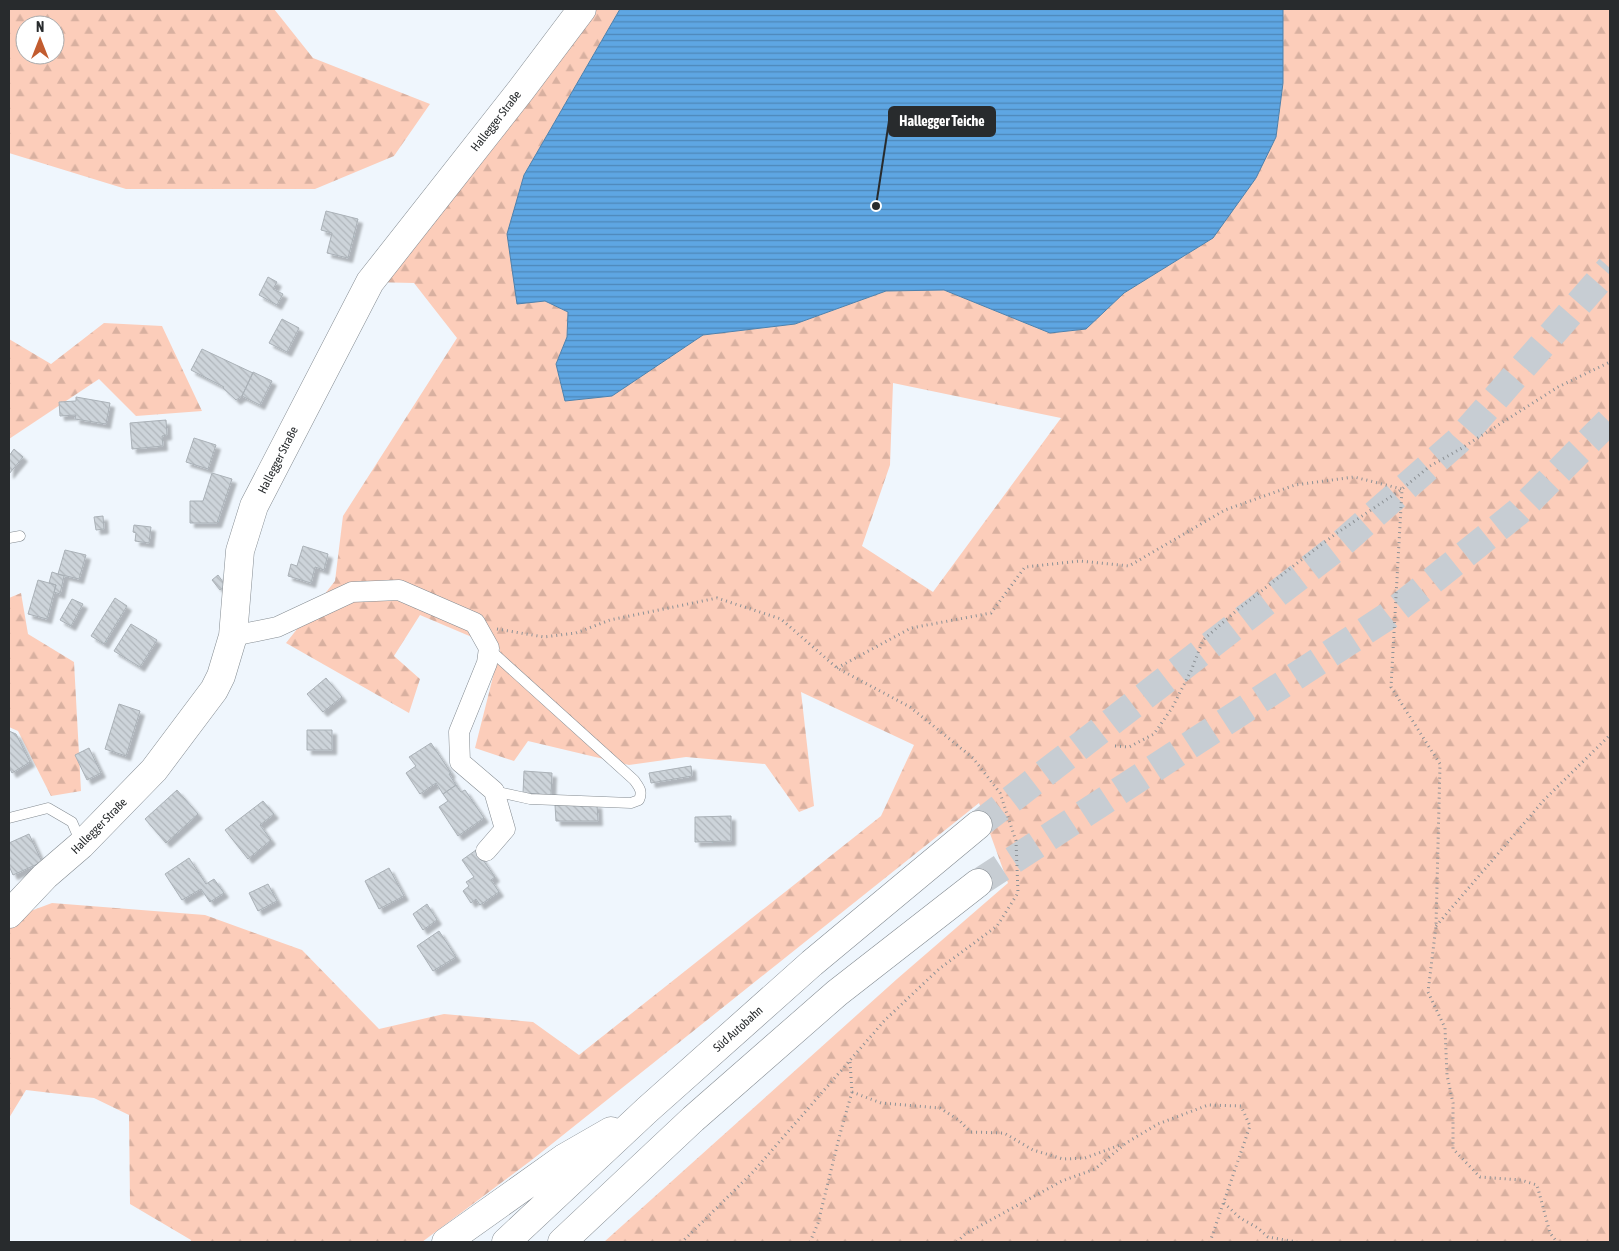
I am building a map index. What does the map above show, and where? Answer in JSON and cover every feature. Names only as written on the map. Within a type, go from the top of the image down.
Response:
[{"type":"main road","name":"Hallegger Straße","points":[[9,914],[45,876],[81,845],[154,770],[206,703],[221,676],[233,636],[240,551],[254,506],[370,282],[515,98],[582,9]]},
{"type":"main road","name":"Süd Autobahn","points":[[506,1242],[647,1110],[812,963],[978,825]]},
{"type":"main road","points":[[562,1242],[693,1119],[830,999],[978,883]]},
{"type":"main road","points":[[446,1242],[564,1158],[647,1110]]},
{"type":"street","points":[[233,636],[276,627],[352,592],[400,590],[475,623],[489,648],[488,663],[459,732],[459,747],[460,762],[494,791],[505,829],[486,851]]},
{"type":"lane","points":[[9,538],[20,536]]},
{"type":"lane","points":[[489,648],[634,780],[641,794],[639,800],[631,803],[530,799],[494,791]]},
{"type":"lane","points":[[9,818],[48,808],[72,822],[81,845]]},
{"type":"path","points":[[1115,746],[1129,747],[1154,734],[1172,708],[1192,671],[1203,640],[1236,610],[1334,535],[1402,489],[1430,466],[1558,387],[1610,362]]},
{"type":"path","points":[[837,668],[911,628],[991,613],[1025,567],[1080,561],[1129,566],[1225,510],[1295,486],[1354,477],[1402,489]]},
{"type":"path","points":[[1402,489],[1391,687],[1440,764],[1436,926],[1428,992],[1445,1028],[1447,1074],[1453,1103],[1453,1149],[1480,1177],[1521,1180],[1538,1185],[1550,1233],[1557,1242]]},
{"type":"path","points":[[475,623],[498,630],[544,637],[576,633],[610,620],[717,598],[780,619],[837,668],[910,707],[973,758],[1000,793],[1016,842],[1018,893],[997,926],[939,969],[885,1020],[753,1172],[682,1242]]},
{"type":"path","points":[[1436,926],[1544,800],[1610,735]]},
{"type":"path","points":[[810,1242],[818,1223],[852,1092],[850,1061]]},
{"type":"path","points":[[852,1092],[881,1104],[940,1108],[960,1121],[970,1132],[1004,1133],[1033,1150],[1063,1160],[1085,1158],[1126,1143]]},
{"type":"path","points":[[957,1242],[965,1234],[1039,1193],[1062,1181],[1095,1169],[1126,1143],[1158,1124],[1208,1105],[1241,1106],[1250,1126],[1210,1242]]},
{"type":"path","points":[[1224,1203],[1240,1218],[1258,1228],[1268,1237],[1297,1242]]},
{"type":"green space","points":[[9,9],[274,9],[313,58],[430,104],[394,156],[315,189],[126,189],[9,153]]},
{"type":"green space","points":[[582,9],[620,9],[524,175],[545,301],[568,312],[567,337],[556,364],[565,401],[612,396],[703,335],[795,324],[886,291],[944,290],[1050,333],[1086,329],[1124,293],[1213,238],[1276,137],[1283,83],[1283,9],[1610,9],[1610,1242],[604,1242],[897,979],[1008,883],[979,803],[533,1159],[422,1242],[191,1242],[191,1240],[130,1204],[129,1115],[94,1098],[26,1090],[9,1118],[9,927],[20,915],[52,903],[205,915],[302,950],[379,1029],[444,1014],[533,1022],[579,1055],[881,816],[914,745],[801,692],[814,806],[799,812],[765,764],[686,757],[629,765],[528,741],[514,761],[475,748],[500,649],[420,615],[394,656],[420,679],[409,713],[286,643],[335,581],[343,516],[457,338],[414,283],[370,282]],"holes":[[[893,383],[1061,418],[933,592],[862,546],[890,465]]]},
{"type":"green space","points":[[104,323],[162,326],[202,411],[136,416],[99,379],[9,439],[9,339],[51,364]]},
{"type":"green space","points":[[21,593],[28,634],[74,662],[81,791],[51,796],[18,731],[9,727],[9,598]]},
{"type":"water","points":[[620,9],[1283,9],[1283,83],[1276,137],[1256,178],[1213,238],[1124,293],[1086,329],[1050,333],[944,290],[886,291],[795,324],[703,335],[612,396],[565,401],[556,364],[567,337],[568,312],[545,301],[517,304],[507,234],[524,175]]},
{"type":"building","points":[[326,211],[358,219],[348,258],[327,253],[332,233],[321,230]]},
{"type":"building","points":[[268,277],[277,282],[273,289],[283,294],[277,305],[259,295]]},
{"type":"building","points":[[282,319],[299,328],[287,352],[269,343]]},
{"type":"building","points":[[202,349],[253,373],[242,396],[236,400],[224,387],[191,370]]},
{"type":"building","points":[[253,372],[272,381],[260,405],[242,396]]},
{"type":"building","points":[[76,397],[110,403],[106,424],[75,419],[76,415],[60,416],[59,402],[76,401]]},
{"type":"building","points":[[166,420],[167,435],[162,436],[163,446],[132,449],[130,423]]},
{"type":"building","points":[[194,438],[216,445],[208,469],[186,462]]},
{"type":"building","points":[[14,449],[23,457],[9,474],[9,456]]},
{"type":"building","points":[[212,473],[232,479],[217,523],[190,523],[190,501],[203,501]]},
{"type":"building","points":[[103,516],[104,529],[96,530],[94,517]]},
{"type":"building","points":[[134,525],[151,527],[149,543],[135,541]]},
{"type":"building","points":[[303,546],[328,554],[324,570],[315,567],[311,583],[288,576],[291,564],[297,566]]},
{"type":"building","points":[[65,550],[86,555],[79,579],[58,574]]},
{"type":"building","points":[[52,572],[64,576],[60,594],[54,592],[56,585],[49,583]]},
{"type":"building","points":[[218,575],[226,586],[220,590],[212,580]]},
{"type":"building","points":[[38,580],[56,585],[47,619],[28,614]]},
{"type":"building","points":[[115,598],[127,606],[104,644],[91,636]]},
{"type":"building","points":[[72,599],[83,604],[71,626],[60,620]]},
{"type":"building","points":[[131,624],[157,640],[140,667],[114,651]]},
{"type":"building","points":[[326,678],[342,697],[323,712],[307,694]]},
{"type":"building","points":[[119,704],[140,711],[126,756],[105,749]]},
{"type":"building","points":[[307,730],[332,730],[332,750],[307,750]]},
{"type":"building","points":[[9,731],[16,734],[30,762],[12,773],[9,767]]},
{"type":"building","points":[[431,743],[451,773],[449,774],[456,785],[443,794],[436,783],[420,794],[406,773],[416,766],[409,757]]},
{"type":"building","points":[[89,748],[101,773],[87,780],[75,755]]},
{"type":"building","points":[[691,766],[692,776],[651,783],[649,773]]},
{"type":"building","points":[[524,771],[552,773],[551,795],[523,793]]},
{"type":"building","points":[[456,785],[461,792],[465,790],[484,818],[458,836],[439,807],[448,801],[443,794]]},
{"type":"building","points":[[177,790],[198,814],[166,843],[145,819]]},
{"type":"building","points":[[263,801],[274,814],[260,825],[271,840],[248,859],[225,830]]},
{"type":"building","points":[[597,804],[598,821],[556,821],[555,805]]},
{"type":"building","points":[[731,816],[731,841],[695,842],[695,817]]},
{"type":"building","points":[[29,834],[42,862],[13,875],[9,866],[9,843]]},
{"type":"building","points":[[476,850],[495,877],[491,880],[499,892],[480,905],[476,899],[471,903],[463,891],[469,886],[466,882],[474,877],[462,860]]},
{"type":"building","points":[[189,858],[206,884],[214,879],[224,893],[210,902],[201,889],[182,900],[165,874]]},
{"type":"building","points":[[389,868],[404,896],[379,909],[365,881]]},
{"type":"building","points":[[268,884],[277,901],[258,911],[249,893]]},
{"type":"building","points":[[427,904],[437,920],[423,930],[413,914]]},
{"type":"building","points":[[439,931],[456,957],[433,971],[417,946]]},
{"type":"tunnel","points":[[978,825],[1340,545],[1458,441],[1610,268]]},
{"type":"tunnel","points":[[978,883],[1388,616],[1518,512],[1610,420]]},
{"type":"place","name":"Hallegger Teiche","points":[[876,206]]}]
